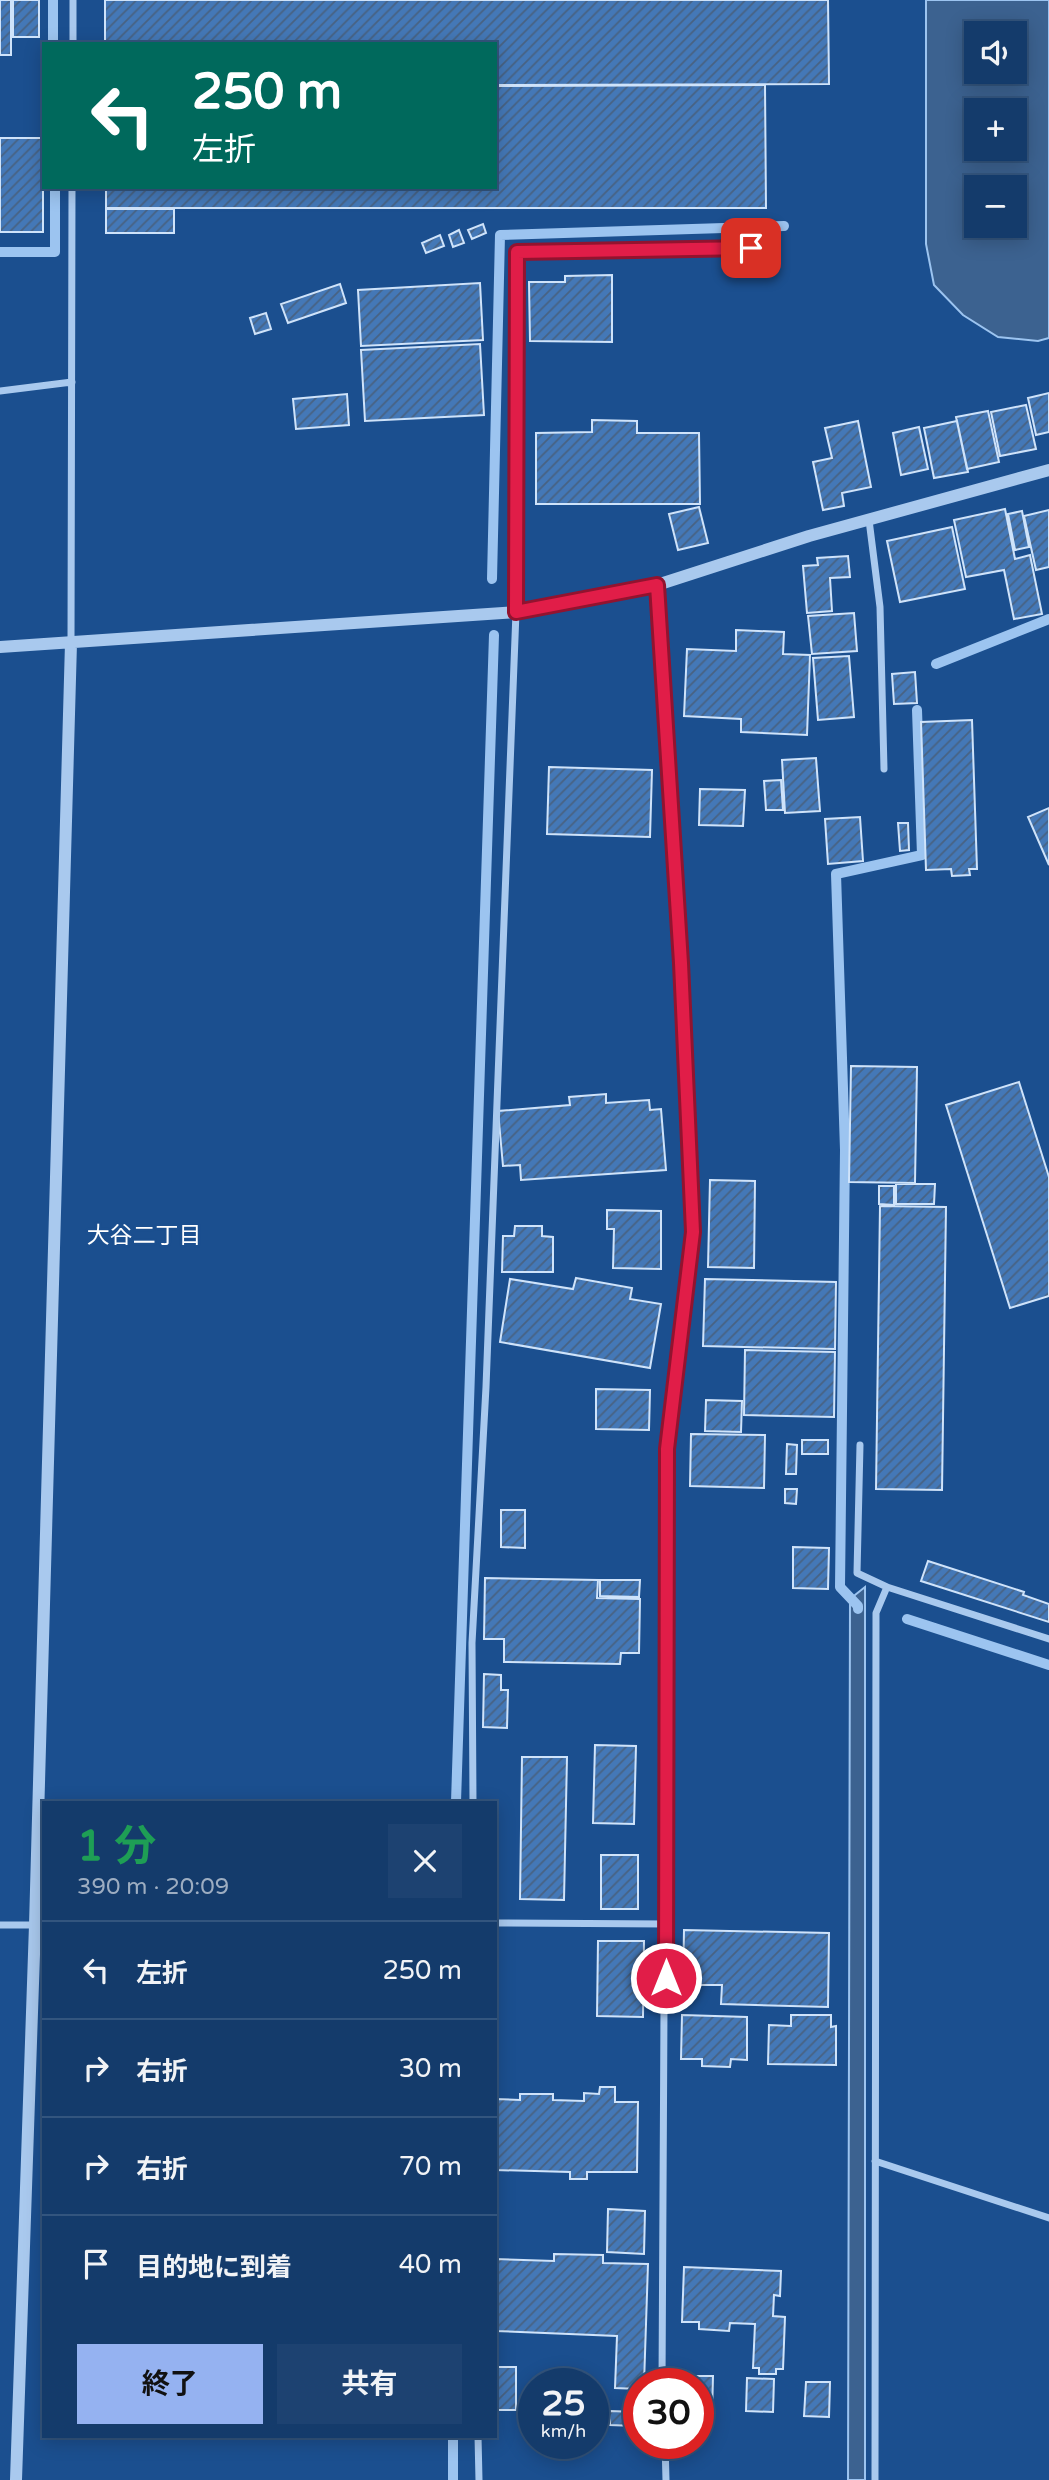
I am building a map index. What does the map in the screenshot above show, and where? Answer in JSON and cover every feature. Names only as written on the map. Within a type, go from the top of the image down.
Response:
[{"type":"street","points":[[73,0],[73,42]]},
{"type":"street","points":[[42,1801],[71,643],[72,189]]},
{"type":"street","points":[[473,1801],[472,1643],[486,1373],[516,612],[517,252],[777,247]]},
{"type":"street","points":[[0,391],[72,383]]},
{"type":"street","points":[[0,647],[516,612],[657,585],[809,536],[1049,470]]},
{"type":"street","points":[[869,520],[880,607],[884,769]]},
{"type":"street","points":[[657,585],[681,963],[693,1232],[667,1449],[662,2368]]},
{"type":"street","points":[[860,1445],[857,1573],[887,1587],[1049,1639]]},
{"type":"street","points":[[875,2480],[876,1613],[887,1587]]},
{"type":"street","points":[[16,2480],[42,1805]]},
{"type":"street","points":[[497,1923],[666,1924]]},
{"type":"street","points":[[0,1925],[39,1925]]},
{"type":"street","points":[[876,2161],[1049,2218]]},
{"type":"street","points":[[478,2438],[479,2480]]},
{"type":"street","points":[[665,2459],[666,2480]]},
{"type":"water","points":[[926,0],[1049,0],[1049,338],[1038,341],[998,337],[963,315],[934,285],[926,244]]},
{"type":"water","points":[[865,1587],[865,2480],[848,2480],[850,1599]]},
{"type":"building","points":[[0,0],[11,0],[11,55],[0,55]]},
{"type":"building","points":[[13,0],[39,0],[39,37],[13,37]]},
{"type":"building","points":[[105,0],[828,0],[829,84],[497,85],[497,42],[105,42]]},
{"type":"building","points":[[765,85],[766,208],[106,208],[106,189],[497,189],[497,86]]},
{"type":"building","points":[[0,138],[42,138],[43,232],[0,232]]},
{"type":"building","points":[[106,209],[174,209],[174,233],[106,233]]},
{"type":"building","points":[[483,224],[486,233],[472,239],[468,230]]},
{"type":"building","points":[[459,230],[464,243],[453,247],[449,235]]},
{"type":"building","points":[[440,235],[444,246],[426,253],[422,243]]},
{"type":"building","points":[[612,275],[612,342],[530,341],[529,282],[565,282],[565,276]]},
{"type":"building","points":[[480,283],[483,340],[361,346],[358,290]]},
{"type":"building","points":[[340,284],[346,303],[288,323],[281,304]]},
{"type":"building","points":[[266,313],[271,329],[255,334],[250,318]]},
{"type":"building","points":[[480,344],[484,415],[365,421],[361,350]]},
{"type":"building","points":[[1049,393],[1049,432],[1036,435],[1028,398]]},
{"type":"building","points":[[347,394],[349,425],[296,429],[293,399]]},
{"type":"building","points":[[1026,405],[1036,449],[1000,456],[991,412]]},
{"type":"building","points":[[988,411],[999,462],[967,469],[956,417]]},
{"type":"building","points":[[592,420],[637,421],[637,433],[699,433],[700,504],[536,504],[536,433],[592,432]]},
{"type":"building","points":[[858,421],[871,487],[842,493],[844,506],[823,510],[813,462],[832,458],[825,428]]},
{"type":"building","points":[[957,421],[968,472],[934,478],[924,428]]},
{"type":"building","points":[[919,427],[928,469],[901,475],[893,433]]},
{"type":"building","points":[[699,507],[708,543],[678,550],[669,514]]},
{"type":"building","points":[[1005,509],[1015,559],[1030,555],[1042,614],[1014,619],[1004,570],[966,577],[954,520]]},
{"type":"building","points":[[1049,510],[1049,567],[1036,570],[1024,516]]},
{"type":"building","points":[[1022,511],[1029,547],[1015,550],[1008,514]]},
{"type":"building","points":[[952,527],[965,589],[900,602],[887,541]]},
{"type":"building","points":[[848,556],[850,577],[830,578],[832,611],[807,613],[803,566],[818,565],[817,558]]},
{"type":"building","points":[[854,613],[857,651],[812,654],[808,616]]},
{"type":"building","points":[[736,630],[784,632],[783,654],[810,655],[807,735],[741,732],[741,719],[684,716],[687,649],[736,651]]},
{"type":"building","points":[[849,656],[854,717],[818,720],[813,658]]},
{"type":"building","points":[[915,672],[917,703],[894,704],[892,674]]},
{"type":"building","points":[[972,720],[977,869],[969,869],[970,875],[952,876],[951,869],[926,870],[921,722]]},
{"type":"building","points":[[816,758],[820,811],[785,813],[782,760]]},
{"type":"building","points":[[549,767],[652,770],[650,837],[547,834]]},
{"type":"building","points":[[781,780],[783,810],[766,810],[764,781]]},
{"type":"building","points":[[700,789],[745,790],[743,826],[699,825]]},
{"type":"building","points":[[1049,808],[1049,865],[1028,817]]},
{"type":"building","points":[[860,817],[863,861],[828,864],[825,819]]},
{"type":"building","points":[[898,823],[908,823],[909,850],[900,851]]},
{"type":"building","points":[[851,1066],[917,1067],[915,1183],[849,1182]]},
{"type":"building","points":[[1019,1082],[1049,1177],[1049,1296],[1010,1308],[946,1105]]},
{"type":"building","points":[[606,1094],[606,1103],[649,1100],[650,1110],[661,1109],[666,1170],[521,1180],[520,1165],[503,1166],[498,1111],[570,1105],[569,1097]]},
{"type":"building","points":[[710,1180],[755,1181],[754,1268],[708,1267]]},
{"type":"building","points":[[896,1184],[935,1184],[934,1204],[896,1204]]},
{"type":"building","points":[[879,1186],[894,1186],[894,1205],[879,1204]]},
{"type":"building","points":[[880,1206],[946,1207],[942,1490],[876,1489]]},
{"type":"building","points":[[607,1210],[661,1211],[661,1269],[613,1268],[614,1229],[607,1229]]},
{"type":"building","points":[[515,1226],[542,1226],[542,1236],[553,1237],[553,1272],[502,1272],[503,1236],[514,1236]]},
{"type":"building","points":[[576,1278],[632,1288],[630,1299],[661,1304],[650,1368],[500,1342],[510,1279],[573,1289]]},
{"type":"building","points":[[705,1279],[836,1282],[835,1349],[703,1346]]},
{"type":"building","points":[[745,1350],[835,1352],[834,1417],[744,1415]]},
{"type":"building","points":[[596,1389],[650,1390],[649,1430],[596,1429]]},
{"type":"building","points":[[706,1400],[742,1401],[741,1432],[705,1431]]},
{"type":"building","points":[[691,1434],[765,1435],[764,1488],[690,1486]]},
{"type":"building","points":[[802,1440],[828,1440],[828,1454],[802,1454]]},
{"type":"building","points":[[787,1444],[797,1445],[796,1474],[786,1474]]},
{"type":"building","points":[[785,1489],[797,1489],[796,1504],[785,1503]]},
{"type":"building","points":[[501,1510],[525,1510],[525,1548],[501,1547]]},
{"type":"building","points":[[793,1547],[829,1548],[828,1589],[793,1588]]},
{"type":"building","points":[[928,1561],[1024,1592],[1023,1595],[1049,1604],[1049,1622],[921,1581]]},
{"type":"building","points":[[485,1578],[598,1580],[597,1598],[640,1599],[639,1653],[621,1653],[620,1664],[504,1662],[504,1639],[484,1639]]},
{"type":"building","points":[[600,1580],[640,1580],[639,1597],[600,1596]]},
{"type":"building","points":[[484,1674],[501,1675],[501,1690],[508,1690],[507,1728],[483,1727]]},
{"type":"building","points":[[595,1745],[636,1746],[634,1824],[593,1823]]},
{"type":"building","points":[[522,1757],[567,1757],[564,1900],[520,1899]]},
{"type":"building","points":[[601,1855],[638,1855],[638,1909],[601,1909]]},
{"type":"building","points":[[684,1930],[829,1933],[828,2007],[721,2004],[722,1985],[683,1985]]},
{"type":"building","points":[[598,1941],[644,1941],[643,2017],[597,2016]]},
{"type":"building","points":[[682,2015],[747,2017],[747,2060],[731,2059],[730,2067],[702,2066],[702,2059],[681,2059]]},
{"type":"building","points":[[791,2015],[831,2015],[831,2027],[836,2026],[836,2065],[768,2064],[769,2025],[791,2026]]},
{"type":"building","points":[[600,2087],[615,2087],[615,2102],[638,2102],[637,2172],[587,2172],[587,2179],[570,2179],[570,2172],[497,2170],[497,2099],[520,2100],[520,2094],[553,2094],[553,2100],[584,2101],[584,2093],[599,2094]]},
{"type":"building","points":[[608,2209],[645,2211],[644,2254],[607,2252]]},
{"type":"building","points":[[554,2254],[603,2255],[603,2263],[648,2264],[645,2368],[623,2368],[623,2388],[615,2388],[617,2336],[497,2331],[497,2259],[554,2261]]},
{"type":"building","points":[[684,2267],[781,2271],[780,2296],[774,2295],[773,2316],[785,2317],[783,2369],[776,2369],[776,2374],[759,2374],[759,2368],[753,2368],[755,2324],[730,2323],[729,2331],[699,2329],[699,2322],[682,2322]]},
{"type":"building","points":[[497,2367],[516,2367],[516,2410],[497,2410]]},
{"type":"building","points":[[747,2378],[774,2379],[773,2412],[746,2411]]},
{"type":"building","points":[[806,2382],[830,2382],[829,2417],[804,2416]]},
{"type":"building","points":[[610,2411],[623,2412],[623,2426],[610,2425]]},
{"type":"waterway","points":[[53,0],[53,42]]},
{"type":"waterway","points":[[0,252],[55,252],[55,189]]},
{"type":"waterway","points":[[492,579],[500,235],[784,226]]},
{"type":"waterway","points":[[936,664],[1049,619]]},
{"type":"waterway","points":[[456,1801],[494,635]]},
{"type":"waterway","points":[[858,1609],[840,1587],[845,1150],[836,874],[922,855],[917,710]]},
{"type":"waterway","points":[[907,1619],[1049,1665]]},
{"type":"waterway","points":[[453,2438],[453,2480]]},
{"type":"district","name":"大谷二丁目","points":[[144,1236]]},
{"type":"route","points":[[666,1978],[667,1449],[693,1232],[681,963],[657,585],[516,612],[517,252],[751,248]]}]
